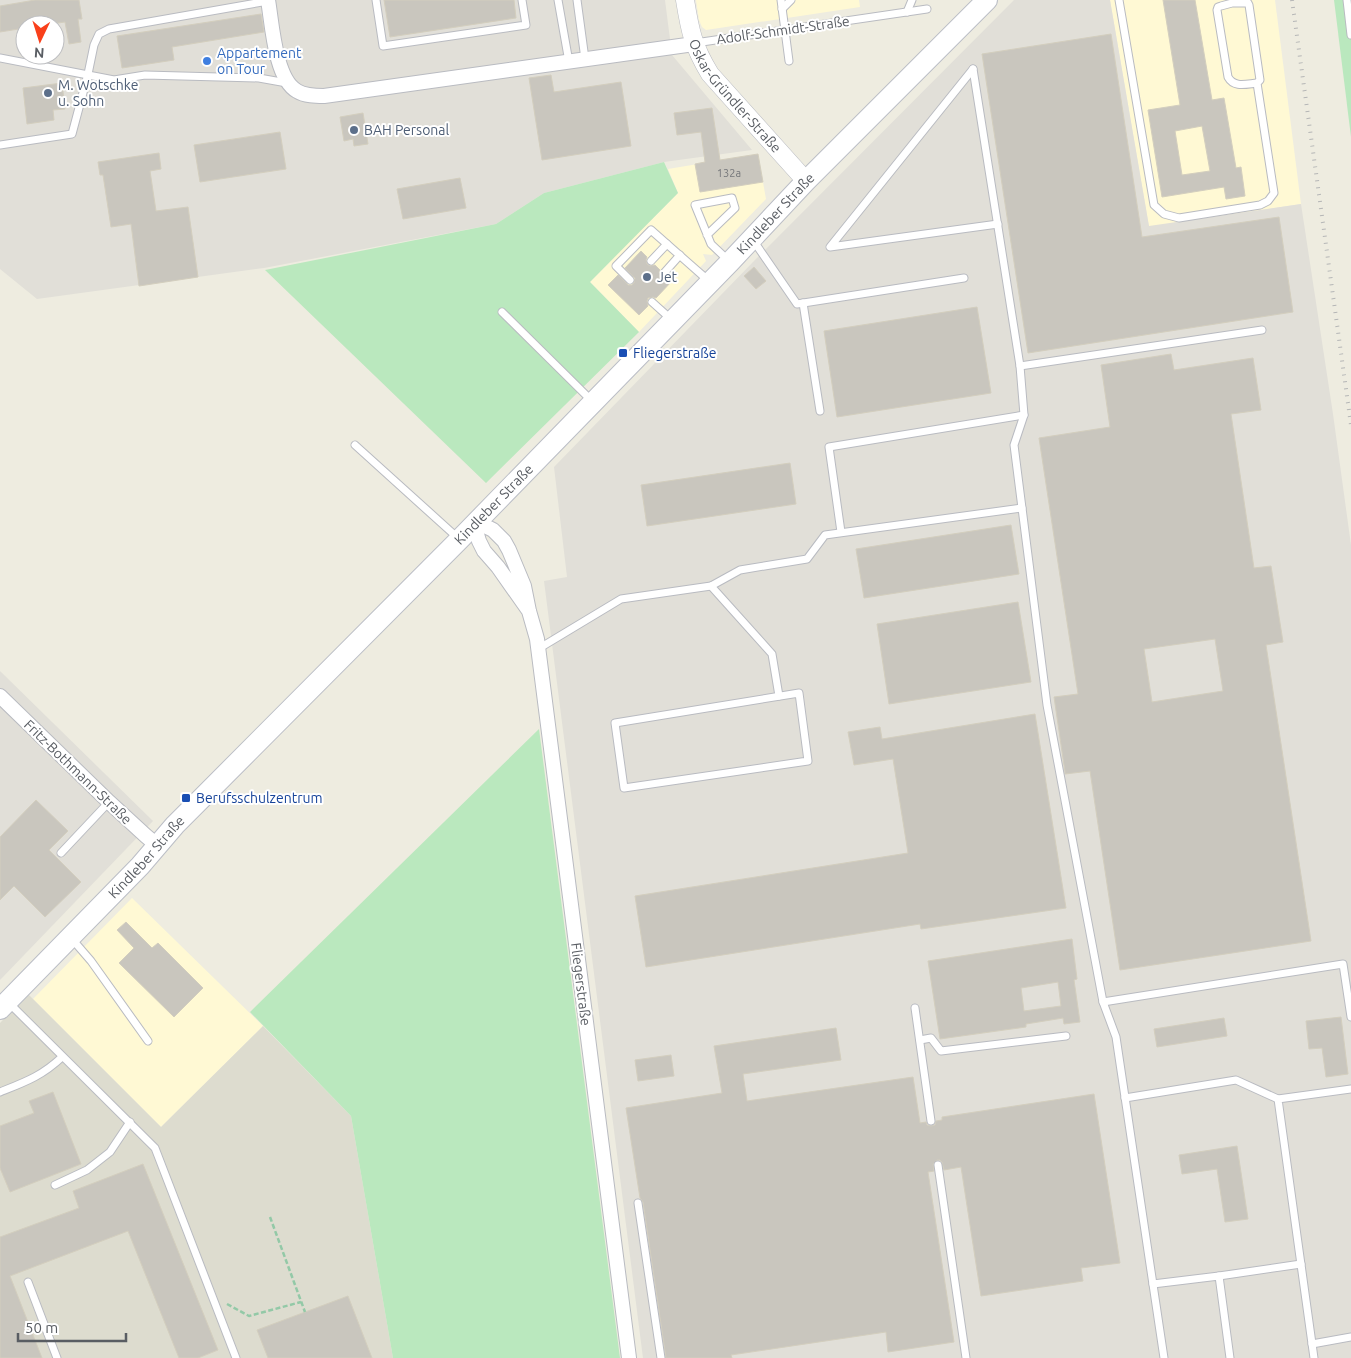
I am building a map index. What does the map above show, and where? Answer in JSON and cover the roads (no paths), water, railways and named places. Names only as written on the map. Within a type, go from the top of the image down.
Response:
[{"type":"main road","name":"Kindleber Straße","points":[[4,1005],[140,866],[175,825],[459,540],[730,262],[806,181],[987,0]]},
{"type":"street","points":[[268,0],[277,56],[287,83]]},
{"type":"street","name":"Oskar-Gründler-Straße","points":[[685,0],[694,44],[710,74],[806,181]]},
{"type":"street","name":"Adolf-Schmidt-Straße","points":[[287,83],[298,92],[313,96],[324,96],[694,44]]},
{"type":"street","name":"Fliegerstraße","points":[[529,611],[484,551],[474,524],[493,530],[504,541],[509,550],[524,586],[536,639],[629,1358]]},
{"type":"street","name":"Fritz-Bothmann-Straße","points":[[0,696],[108,802],[158,846]]},
{"type":"lane","points":[[0,145],[72,134],[94,45],[99,34],[109,29],[268,0]]},
{"type":"lane","points":[[376,0],[384,46],[526,25],[522,0]]},
{"type":"lane","points":[[577,0],[585,59]]},
{"type":"lane","points":[[781,0],[789,61]]},
{"type":"lane","points":[[782,9],[791,0]]},
{"type":"lane","points":[[907,12],[912,0]]},
{"type":"lane","points":[[1119,0],[1154,205],[1164,214],[1179,218],[1260,204],[1268,201],[1274,193],[1257,83],[1260,80],[1249,5],[1231,2],[1218,7],[1230,81],[1242,85],[1257,83]]},
{"type":"lane","points":[[1347,0],[1351,35]]},
{"type":"lane","points":[[557,2],[569,62]]},
{"type":"lane","name":"Adolf-Schmidt-Straße","points":[[694,44],[927,9]]},
{"type":"lane","points":[[0,58],[114,80],[144,75],[259,78],[287,83]]},
{"type":"lane","points":[[998,224],[830,247],[973,68],[998,224],[1020,366],[1024,415],[1014,445],[1047,704],[1103,1002],[1116,1037],[1164,1358]]},
{"type":"lane","points":[[707,235],[735,208],[732,198],[695,205],[707,235],[711,244],[730,262]]},
{"type":"lane","points":[[630,280],[616,266],[651,230],[710,282]]},
{"type":"lane","points":[[752,239],[797,304],[964,278]]},
{"type":"lane","points":[[651,261],[667,244]]},
{"type":"lane","points":[[664,273],[680,256]]},
{"type":"lane","points":[[652,302],[673,320]]},
{"type":"lane","points":[[803,304],[820,411]]},
{"type":"lane","points":[[502,312],[593,402]]},
{"type":"lane","points":[[1020,366],[1262,330]]},
{"type":"lane","points":[[841,532],[829,448],[1024,415]]},
{"type":"lane","points":[[355,445],[459,540]]},
{"type":"lane","points":[[538,650],[621,598],[711,586],[740,570],[807,559],[825,535],[1022,508]]},
{"type":"lane","points":[[711,586],[772,654],[779,696]]},
{"type":"lane","points":[[799,693],[808,761],[624,788],[615,723],[779,696],[799,693]]},
{"type":"lane","points":[[61,853],[108,802]]},
{"type":"lane","points":[[70,937],[91,961],[148,1041]]},
{"type":"lane","points":[[1103,1002],[1343,964],[1351,1017]]},
{"type":"lane","points":[[4,1005],[62,1057],[155,1148],[236,1358]]},
{"type":"lane","points":[[915,1008],[931,1121]]},
{"type":"lane","points":[[920,1040],[931,1038],[941,1051],[1066,1036]]},
{"type":"lane","points":[[0,1092],[35,1077],[50,1068],[62,1057]]},
{"type":"lane","points":[[1125,1098],[1236,1080],[1278,1099],[1351,1089]]},
{"type":"lane","points":[[1278,1099],[1314,1358]]},
{"type":"lane","points":[[55,1184],[87,1170],[110,1152],[130,1122]]},
{"type":"lane","points":[[938,1165],[966,1358]]},
{"type":"lane","points":[[638,1203],[660,1358]]},
{"type":"lane","points":[[1153,1284],[1301,1264]]},
{"type":"lane","points":[[1219,1276],[1230,1358]]},
{"type":"lane","points":[[28,1282],[57,1358]]},
{"type":"lane","points":[[1312,1344],[1351,1337]]},
{"type":"railway","points":[[1292,0],[1351,425]]},
{"type":"place","name":"Appartement on Tour","points":[[207,61]]},
{"type":"place","name":"M. Wotschke u. Sohn","points":[[48,93]]},
{"type":"place","name":"BAH Personal","points":[[354,130]]},
{"type":"place","name":"Jet","points":[[647,277]]},
{"type":"place","name":"Fliegerstraße","points":[[623,353]]},
{"type":"place","name":"Berufsschulzentrum","points":[[186,798]]}]
